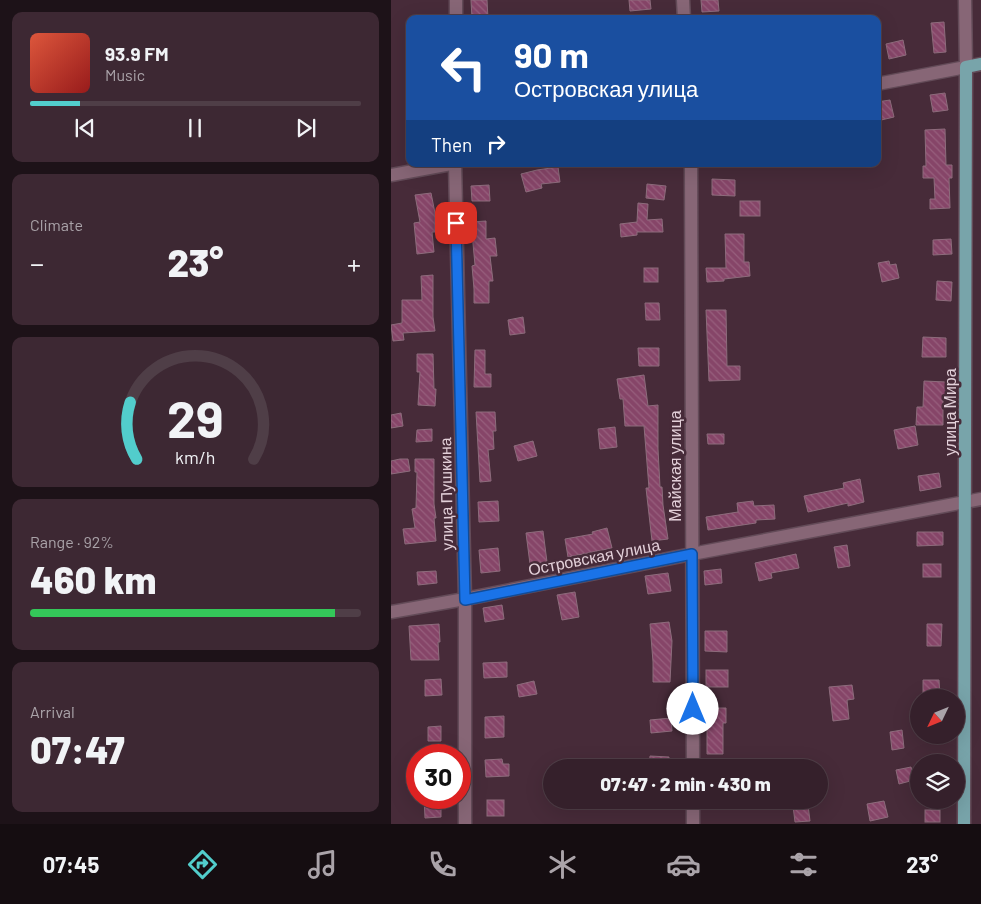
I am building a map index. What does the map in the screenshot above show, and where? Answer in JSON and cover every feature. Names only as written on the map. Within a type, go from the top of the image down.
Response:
[{"type":"main road","points":[[966,67],[981,64]]},
{"type":"main road","name":"улица Мира","points":[[964,824],[966,67]]},
{"type":"street","points":[[456,0],[456,15]]},
{"type":"street","points":[[683,0],[684,15]]},
{"type":"street","name":"улица Мира","points":[[965,0],[966,67]]},
{"type":"street","points":[[881,83],[966,67]]},
{"type":"street","points":[[391,175],[435,167]]},
{"type":"street","name":"улица Пушкина","points":[[455,167],[465,600],[465,824]]},
{"type":"street","name":"Майская улица","points":[[691,167],[693,759]]},
{"type":"street","name":"Островская улица","points":[[391,612],[465,600],[692,554],[981,499]]},
{"type":"street","points":[[693,809],[693,824]]},
{"type":"building","points":[[471,0],[487,0],[488,15],[472,15]]},
{"type":"building","points":[[629,0],[650,0],[651,9],[630,11]]},
{"type":"building","points":[[701,0],[718,0],[719,11],[702,12]]},
{"type":"building","points":[[944,22],[946,52],[934,53],[931,23]]},
{"type":"building","points":[[903,40],[906,55],[889,59],[886,44]]},
{"type":"building","points":[[945,93],[948,110],[933,112],[930,95]]},
{"type":"building","points":[[890,100],[894,117],[881,120],[881,101]]},
{"type":"building","points":[[945,129],[946,165],[952,165],[952,178],[949,178],[950,208],[930,209],[930,199],[935,199],[934,178],[923,178],[923,166],[926,166],[925,130]]},
{"type":"building","points":[[558,167],[560,182],[541,184],[542,188],[526,192],[521,174]]},
{"type":"building","points":[[712,179],[735,180],[735,196],[712,195]]},
{"type":"building","points":[[647,184],[666,186],[664,200],[646,198]]},
{"type":"building","points":[[489,185],[490,201],[472,201],[471,186]]},
{"type":"building","points":[[431,193],[435,213],[435,232],[432,232],[434,252],[417,254],[414,223],[420,222],[415,195]]},
{"type":"building","points":[[740,201],[760,201],[760,216],[740,216]]},
{"type":"building","points":[[638,203],[648,204],[647,220],[662,219],[663,232],[637,232],[637,235],[621,237],[620,224],[637,222]]},
{"type":"building","points":[[486,221],[486,239],[495,238],[497,256],[490,256],[493,281],[489,281],[489,303],[474,303],[472,266],[475,265],[471,222]]},
{"type":"building","points":[[725,234],[744,234],[744,262],[749,262],[750,276],[707,282],[706,268],[726,268]]},
{"type":"building","points":[[951,239],[952,254],[933,255],[933,240]]},
{"type":"building","points":[[889,261],[890,265],[896,264],[899,278],[882,282],[878,263]]},
{"type":"building","points":[[644,268],[658,268],[658,282],[644,282]]},
{"type":"building","points":[[433,275],[435,331],[403,333],[404,340],[393,341],[391,325],[402,323],[402,300],[422,300],[421,276]]},
{"type":"building","points":[[937,281],[952,282],[951,301],[936,300]]},
{"type":"building","points":[[645,303],[659,303],[660,320],[646,320]]},
{"type":"building","points":[[706,310],[726,310],[727,366],[740,366],[740,380],[709,381]]},
{"type":"building","points":[[523,317],[525,333],[510,335],[508,320]]},
{"type":"building","points":[[923,337],[946,338],[946,357],[922,357]]},
{"type":"building","points":[[638,348],[659,348],[659,366],[639,366]]},
{"type":"building","points":[[475,350],[485,350],[485,374],[491,374],[491,387],[474,387]]},
{"type":"building","points":[[417,354],[433,354],[434,389],[436,389],[435,406],[418,405],[420,372],[417,372]]},
{"type":"building","points":[[644,375],[648,406],[658,405],[660,487],[662,487],[668,539],[652,541],[646,488],[649,488],[644,426],[625,426],[623,399],[620,399],[617,379]]},
{"type":"building","points":[[924,381],[946,382],[945,400],[943,400],[943,425],[916,425],[917,407],[923,407]]},
{"type":"building","points":[[476,412],[495,412],[496,431],[493,431],[494,449],[488,450],[491,481],[480,482]]},
{"type":"building","points":[[401,413],[403,426],[391,428],[391,415]]},
{"type":"building","points":[[915,426],[918,445],[898,449],[894,430]]},
{"type":"building","points":[[615,427],[617,447],[600,449],[598,429]]},
{"type":"building","points":[[432,429],[432,441],[416,442],[417,430]]},
{"type":"building","points":[[707,434],[724,434],[724,444],[708,444]]},
{"type":"building","points":[[533,441],[537,456],[518,461],[514,446]]},
{"type":"building","points":[[408,459],[410,471],[391,474],[391,461]]},
{"type":"building","points":[[415,459],[434,459],[436,541],[405,544],[403,529],[415,528],[412,509],[416,508],[417,472],[415,472]]},
{"type":"building","points":[[939,473],[941,487],[920,491],[918,476]]},
{"type":"building","points":[[860,479],[864,502],[848,506],[848,503],[808,512],[804,496],[844,488],[843,483]]},
{"type":"building","points":[[498,501],[499,521],[479,522],[478,502]]},
{"type":"building","points":[[753,501],[754,506],[774,505],[775,519],[756,520],[756,523],[708,530],[706,517],[738,512],[737,503]]},
{"type":"building","points":[[607,528],[612,548],[568,557],[565,539],[593,534],[592,532]]},
{"type":"building","points":[[543,531],[547,562],[530,564],[526,533]]},
{"type":"building","points":[[917,532],[943,532],[943,545],[917,546]]},
{"type":"building","points":[[847,545],[850,566],[838,568],[834,547]]},
{"type":"building","points":[[498,548],[500,571],[481,573],[479,550]]},
{"type":"building","points":[[796,554],[799,568],[771,573],[772,578],[759,581],[755,563]]},
{"type":"building","points":[[923,564],[941,564],[941,577],[923,577]]},
{"type":"building","points":[[721,569],[722,583],[705,585],[704,571]]},
{"type":"building","points":[[436,571],[437,583],[418,585],[417,572]]},
{"type":"building","points":[[668,573],[671,591],[648,594],[645,576]]},
{"type":"building","points":[[575,592],[579,617],[562,620],[557,595]]},
{"type":"building","points":[[502,605],[504,619],[485,622],[483,608]]},
{"type":"building","points":[[669,622],[672,641],[670,682],[653,682],[650,624]]},
{"type":"building","points":[[439,624],[439,660],[411,660],[409,626]]},
{"type":"building","points":[[927,624],[942,624],[941,646],[927,646]]},
{"type":"building","points":[[705,631],[727,631],[727,652],[705,651]]},
{"type":"building","points":[[507,662],[507,677],[484,678],[483,663]]},
{"type":"building","points":[[706,670],[728,670],[728,687],[706,687]]},
{"type":"building","points":[[441,679],[442,695],[425,696],[425,680]]},
{"type":"building","points":[[923,680],[939,680],[940,689],[923,689]]},
{"type":"building","points":[[534,681],[537,694],[519,697],[517,685]]},
{"type":"building","points":[[852,685],[854,699],[847,700],[849,719],[833,721],[829,687]]},
{"type":"building","points":[[707,708],[726,708],[726,723],[723,723],[723,754],[707,754]]},
{"type":"building","points":[[504,716],[504,737],[485,738],[485,717]]},
{"type":"building","points":[[671,718],[672,731],[651,733],[650,720]]},
{"type":"building","points":[[441,726],[441,741],[428,741],[428,727]]},
{"type":"building","points":[[902,730],[904,748],[892,750],[890,732]]},
{"type":"building","points":[[650,756],[669,757],[669,759],[650,759]]},
{"type":"building","points":[[502,759],[503,764],[509,764],[509,776],[486,777],[485,760]]},
{"type":"building","points":[[910,767],[910,781],[899,784],[896,770]]},
{"type":"building","points":[[487,800],[504,800],[504,816],[487,816]]},
{"type":"building","points":[[884,801],[888,817],[870,821],[867,804]]},
{"type":"building","points":[[425,809],[441,809],[441,817],[425,818]]},
{"type":"building","points":[[793,809],[808,809],[810,821],[795,822]]},
{"type":"building","points":[[925,810],[940,810],[940,822],[925,822]]},
{"type":"route","points":[[456,223],[465,600],[692,554],[693,709]]}]
